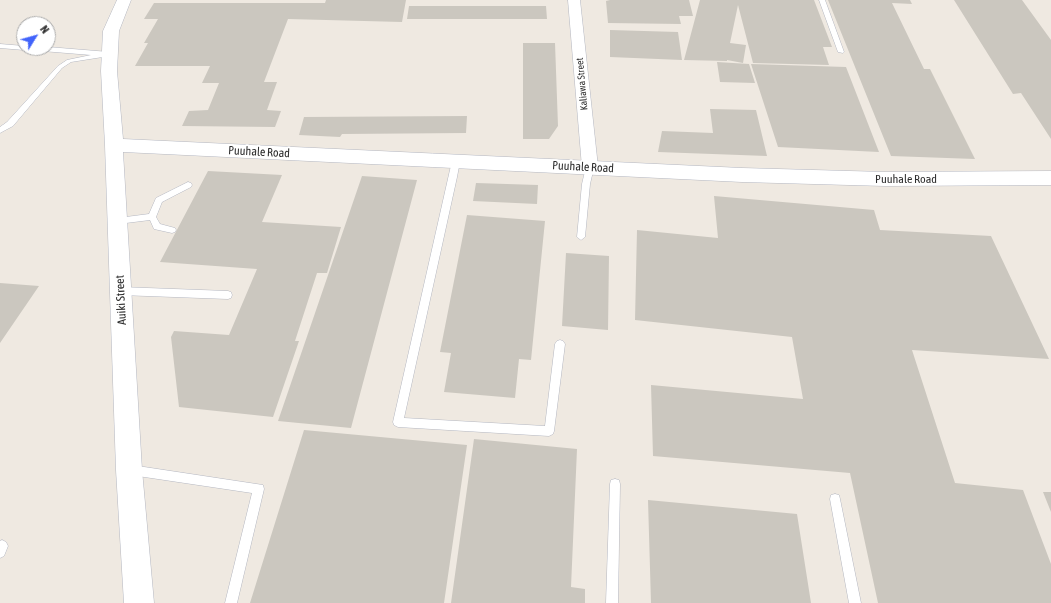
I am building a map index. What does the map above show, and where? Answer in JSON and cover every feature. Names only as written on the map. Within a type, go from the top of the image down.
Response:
[{"type":"street","name":"Auiki Street","points":[[124,0],[111,31],[109,54],[129,470],[139,603]]},
{"type":"street","name":"Kaliawa Street","points":[[574,0],[590,167]]},
{"type":"street","name":"Puuhale Road","points":[[114,145],[742,175],[885,179],[1051,178]]},
{"type":"lane","points":[[822,0],[842,52]]},
{"type":"lane","points":[[0,46],[16,47]]},
{"type":"lane","points":[[56,50],[109,54]]},
{"type":"lane","points":[[0,131],[10,124],[60,67],[69,61],[109,54]]},
{"type":"lane","points":[[456,161],[398,422],[549,431],[560,344]]},
{"type":"lane","points":[[581,237],[586,184],[590,167]]},
{"type":"lane","points":[[172,230],[157,227],[152,217],[159,200],[188,185]]},
{"type":"lane","points":[[118,221],[152,217]]},
{"type":"lane","points":[[120,291],[228,295]]},
{"type":"lane","points":[[129,470],[259,490],[231,603]]},
{"type":"lane","points":[[612,603],[615,484]]},
{"type":"lane","points":[[835,499],[855,603]]},
{"type":"building","points":[[326,0],[406,0],[402,22],[288,19],[264,82],[277,82],[267,110],[281,111],[275,127],[182,126],[189,111],[208,110],[219,83],[202,83],[210,66],[135,66],[148,43],[144,43],[158,19],[144,19],[154,3],[325,3]]},
{"type":"building","points":[[689,0],[693,16],[679,16],[681,24],[608,23],[606,1]]},
{"type":"building","points":[[700,0],[814,0],[832,47],[823,47],[829,65],[753,63],[738,5],[730,43],[746,45],[743,63],[727,60],[684,60]]},
{"type":"building","points":[[828,0],[910,0],[912,4],[892,3],[924,69],[930,69],[975,159],[891,156]]},
{"type":"building","points":[[954,0],[1022,0],[1051,40],[1051,139],[1021,93],[1013,94]]},
{"type":"building","points":[[409,6],[546,6],[547,19],[407,19]]},
{"type":"building","points":[[610,30],[678,32],[682,60],[610,57]]},
{"type":"building","points":[[523,43],[555,43],[558,126],[549,139],[523,139]]},
{"type":"building","points":[[717,62],[749,64],[755,83],[720,82]]},
{"type":"building","points":[[751,64],[846,67],[879,152],[778,147]]},
{"type":"building","points":[[710,109],[756,110],[767,156],[658,152],[662,131],[713,133]]},
{"type":"building","points":[[467,116],[466,133],[342,134],[340,137],[299,135],[304,117]]},
{"type":"building","points":[[208,171],[282,175],[262,222],[341,227],[327,273],[317,273],[295,341],[299,341],[273,417],[179,407],[171,337],[174,331],[229,335],[257,269],[160,262]]},
{"type":"building","points":[[362,176],[417,180],[351,428],[278,421]]},
{"type":"building","points":[[476,183],[538,185],[537,204],[473,201]]},
{"type":"building","points":[[714,196],[874,210],[880,230],[991,236],[1049,359],[912,350],[955,483],[1023,490],[1051,564],[1051,603],[878,603],[850,473],[653,456],[651,385],[803,399],[792,337],[635,320],[637,230],[718,238]]},
{"type":"building","points":[[467,215],[545,221],[531,360],[519,359],[515,398],[444,392],[451,353],[440,352]]},
{"type":"building","points":[[566,253],[609,256],[608,330],[562,326]]},
{"type":"building","points":[[0,283],[39,286],[0,343]]},
{"type":"building","points":[[304,430],[467,445],[444,603],[250,603]]},
{"type":"building","points":[[474,439],[577,449],[571,587],[585,589],[585,603],[451,603]]},
{"type":"building","points":[[1043,492],[1051,492],[1051,512]]},
{"type":"building","points":[[648,500],[797,514],[811,603],[651,603]]}]
